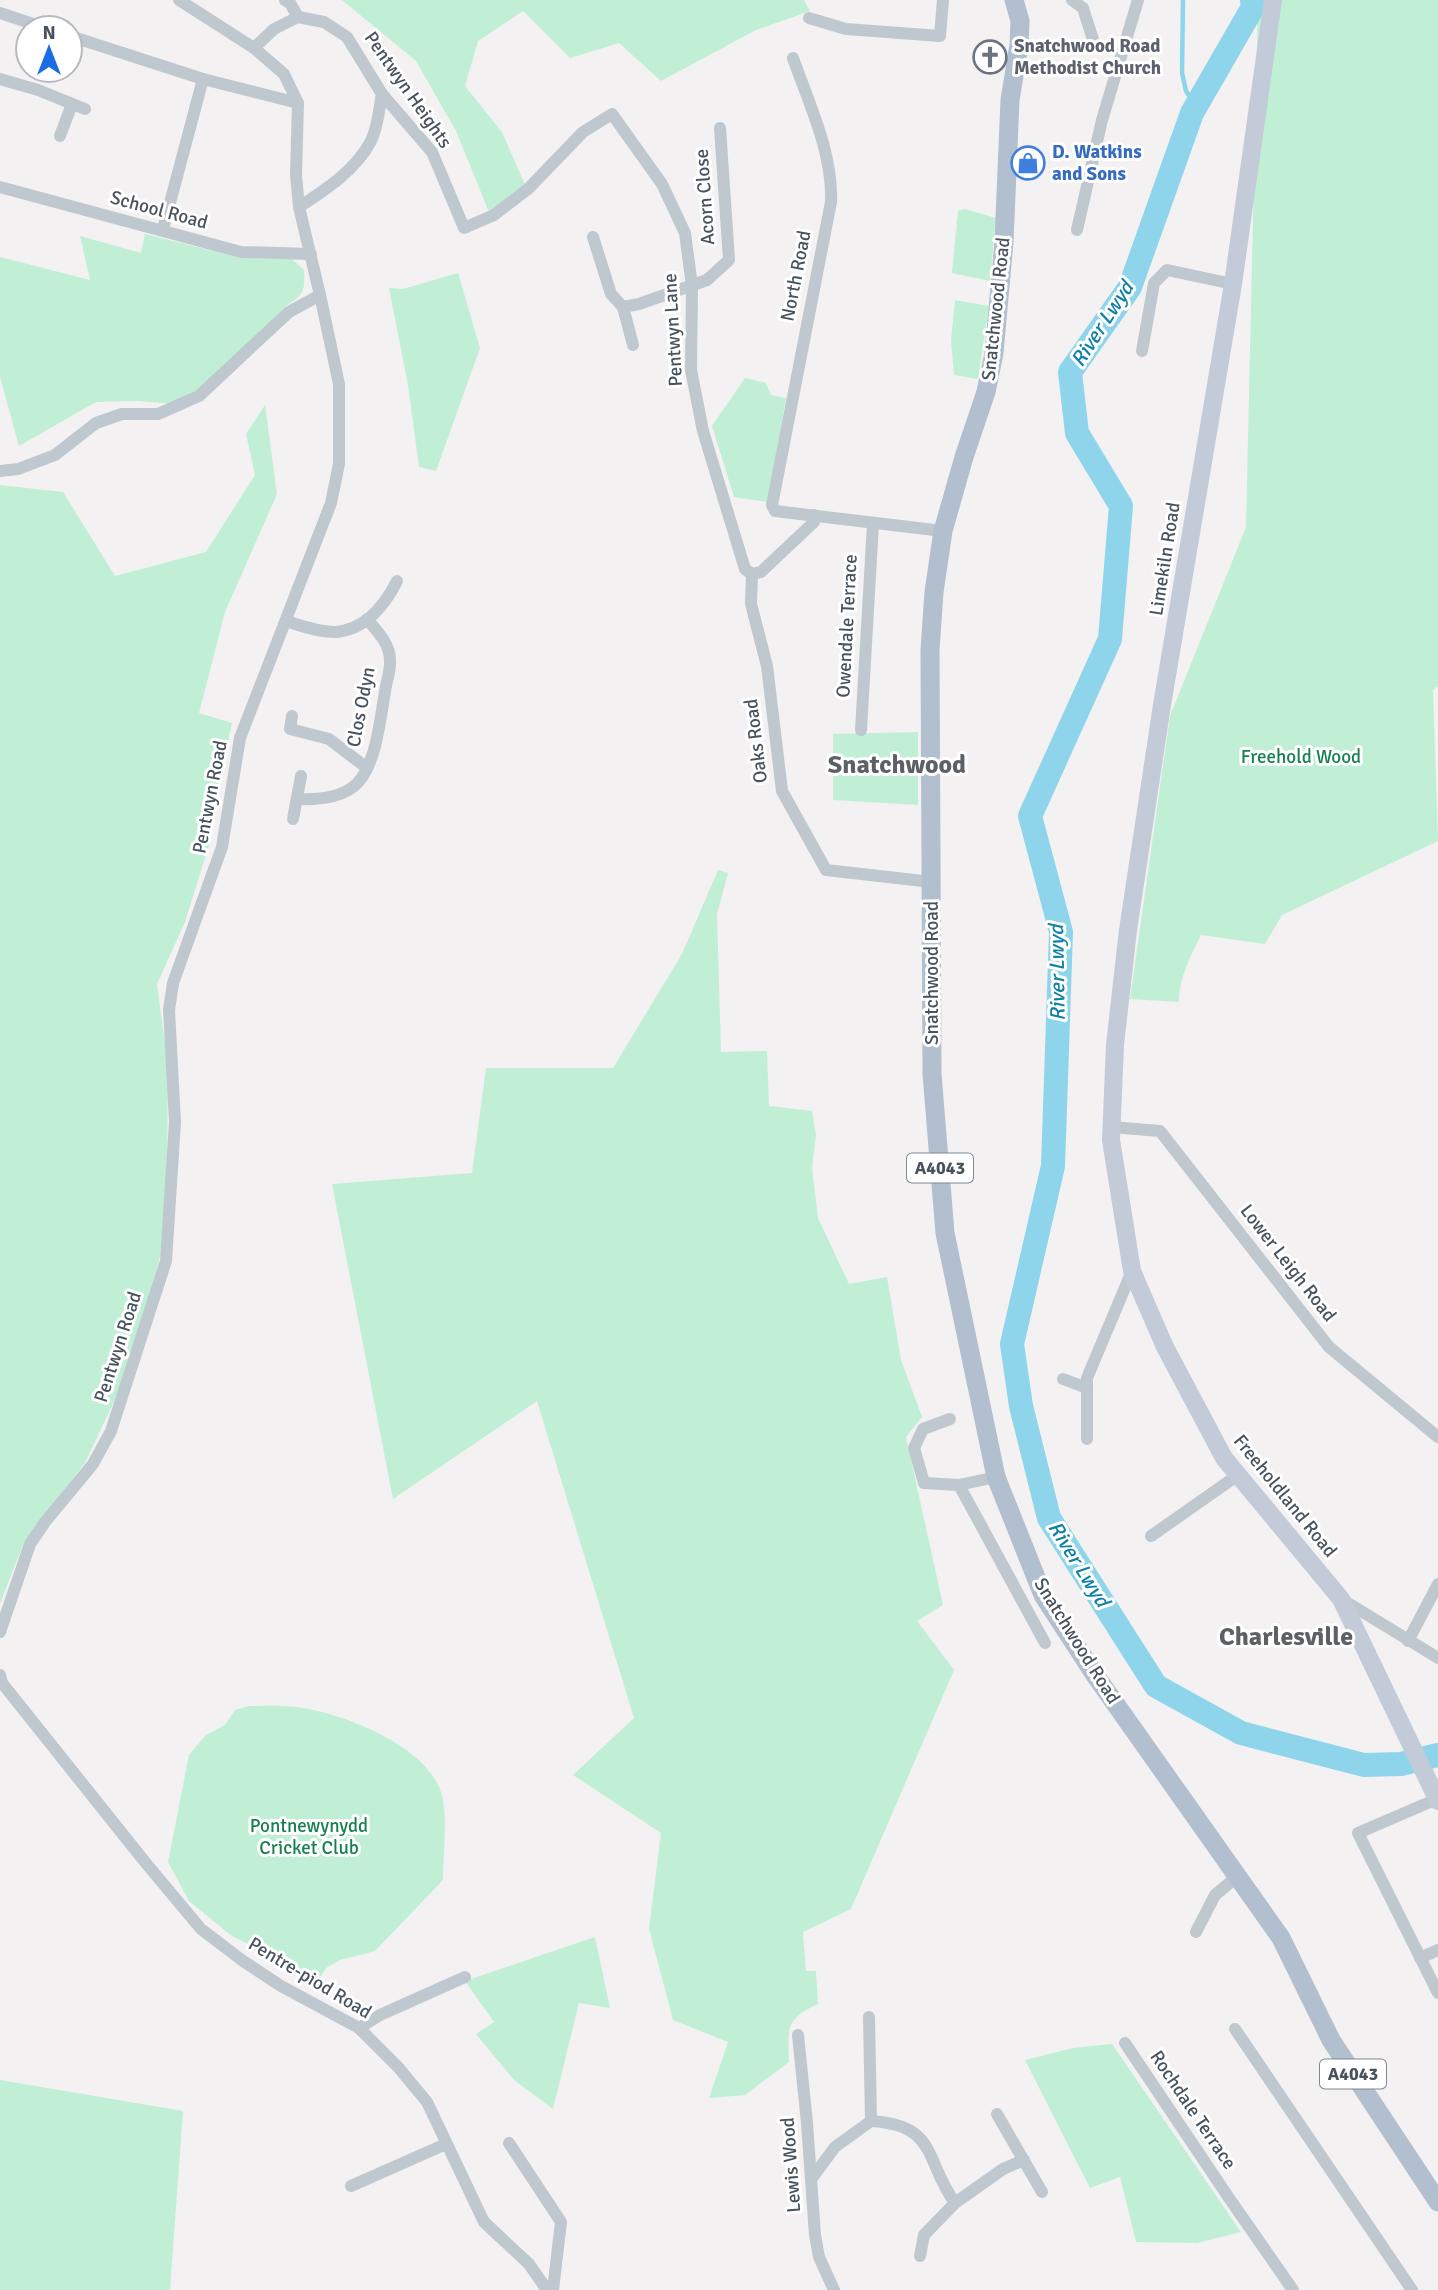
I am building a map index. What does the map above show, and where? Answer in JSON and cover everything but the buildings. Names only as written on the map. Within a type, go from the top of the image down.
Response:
[{"type":"main road","name":"Limekiln Road","points":[[1111,1127],[1115,1045],[1128,930],[1162,705],[1233,284],[1273,0]]},
{"type":"main road","name":"Snatchwood Road","points":[[1019,2],[1019,45],[1010,100],[1004,242],[993,353],[986,392],[943,531],[934,592],[930,650],[932,1074],[945,1233],[996,1477],[1043,1595],[1095,1675],[1238,1876]]},
{"type":"main road","name":"Freeholdland Road","points":[[1111,1127],[1132,1271],[1165,1348],[1224,1458],[1341,1598],[1438,1800]]},
{"type":"main road","name":"A4043","points":[[1238,1876],[1281,1938],[1331,2040],[1438,2202]]},
{"type":"street","name":"Pentwyn Road","points":[[0,1632],[30,1544],[93,1464],[111,1431],[166,1261],[175,1122],[169,1010],[173,983],[222,847],[240,738],[331,503],[339,464],[338,384],[299,207],[296,175],[298,103],[284,74],[254,48],[179,0]]},
{"type":"street","points":[[254,48],[274,29],[298,17],[290,3],[285,0]]},
{"type":"street","points":[[809,18],[846,29],[940,36],[943,0]]},
{"type":"street","points":[[1072,0],[1083,8],[1095,46]]},
{"type":"street","points":[[1077,230],[1102,120],[1138,0]]},
{"type":"street","name":"Pentwyn Heights","points":[[298,17],[324,22],[347,37],[382,94],[432,152],[464,228]]},
{"type":"street","points":[[84,41],[203,79],[298,103]]},
{"type":"street","name":"North Road","points":[[793,58],[832,180],[831,202],[772,505],[775,511],[814,515]]},
{"type":"street","points":[[0,79],[85,109]]},
{"type":"street","points":[[163,229],[203,79]]},
{"type":"street","points":[[299,207],[332,185],[355,163],[371,141],[382,94]]},
{"type":"street","points":[[60,136],[72,104]]},
{"type":"street","name":"Pentwyn Lane","points":[[464,228],[494,215],[520,195],[558,161],[583,132],[612,114],[662,184],[685,233],[692,286],[691,370],[703,431],[745,569],[752,574]]},
{"type":"street","name":"Acorn Close","points":[[692,286],[707,280],[729,260],[720,128]]},
{"type":"street","name":"School Road","points":[[0,187],[241,252],[311,254]]},
{"type":"street","points":[[593,237],[611,294],[623,307],[633,345]]},
{"type":"street","points":[[1142,351],[1154,283],[1167,270],[1233,284]]},
{"type":"street","points":[[623,307],[692,286]]},
{"type":"street","points":[[0,471],[18,469],[55,455],[96,423],[122,414],[158,414],[200,396],[289,312],[320,295]]},
{"type":"street","points":[[752,574],[761,572],[814,522],[814,515],[943,531]]},
{"type":"street","name":"Owendale Terrace","points":[[861,730],[873,524]]},
{"type":"street","name":"Oaks Road","points":[[752,574],[751,604],[767,666],[782,791],[825,870],[932,882]]},
{"type":"street","points":[[286,621],[336,632],[358,625],[388,598],[397,581]]},
{"type":"street","name":"Clos Odyn","points":[[297,799],[319,800],[342,793],[355,786],[367,768],[377,734],[390,660],[385,643],[367,619]]},
{"type":"street","name":"Clos Odyn","points":[[292,716],[290,729],[329,739],[367,768]]},
{"type":"street","points":[[293,819],[301,776]]},
{"type":"street","name":"Lower Leigh Road","points":[[1111,1127],[1160,1130],[1329,1348],[1438,1437]]},
{"type":"street","points":[[1087,1440],[1087,1378],[1132,1271]]},
{"type":"street","points":[[1063,1379],[1087,1388]]},
{"type":"street","points":[[950,1419],[923,1429],[914,1448],[924,1483],[959,1485],[996,1477]]},
{"type":"street","points":[[1151,1536],[1238,1475]]},
{"type":"street","points":[[959,1485],[1045,1643]]},
{"type":"street","points":[[1408,1641],[1438,1584]]},
{"type":"street","points":[[1341,1598],[1438,1658]]},
{"type":"street","name":"Pentre-piod Road","points":[[1,1681],[201,1929],[281,1986],[359,2028],[398,2067],[427,2102],[484,2222],[529,2264],[547,2290]]},
{"type":"street","points":[[1438,1800],[1358,1833],[1438,1993]]},
{"type":"street","points":[[1196,1932],[1215,1895],[1238,1876]]},
{"type":"street","points":[[1420,1958],[1438,1950]]},
{"type":"street","points":[[359,2028],[380,2015],[465,1977]]},
{"type":"street","points":[[869,2017],[871,2121]]},
{"type":"street","points":[[1235,2029],[1412,2290]]},
{"type":"street","name":"Lewis Wood","points":[[798,2035],[815,2235],[819,2257],[834,2290]]},
{"type":"street","name":"Rochdale Terrace","points":[[1125,2042],[1291,2287]]},
{"type":"street","points":[[997,2114],[1042,2192]]},
{"type":"street","points":[[812,2178],[835,2147],[871,2121],[887,2122],[907,2128],[922,2138],[955,2203]]},
{"type":"street","points":[[509,2143],[561,2222],[552,2290]]},
{"type":"street","points":[[351,2186],[446,2144]]},
{"type":"street","points":[[920,2256],[925,2235],[955,2203],[1003,2169],[1024,2160]]},
{"type":"green space","points":[[342,0],[804,0],[810,11],[756,30],[661,81],[619,43],[570,58],[523,11],[478,41],[465,86],[502,132],[525,185],[489,212],[456,131],[416,61]]},
{"type":"green space","name":"Freehold Wood","points":[[1258,0],[1438,0],[1438,686],[1433,690],[1438,841],[1282,915],[1265,944],[1201,935],[1183,976],[1179,1002],[1130,999],[1170,716],[1246,527]]},
{"type":"green space","points":[[965,209],[996,218],[990,281],[952,273],[958,211]]},
{"type":"green space","points":[[145,234],[241,258],[292,259],[304,270],[303,288],[300,295],[286,306],[209,387],[175,404],[96,402],[19,446],[0,377],[0,257],[90,280],[80,236],[141,253]]},
{"type":"green space","points":[[458,273],[480,348],[436,471],[419,467],[408,385],[389,288],[403,289]]},
{"type":"green space","points":[[955,300],[989,306],[978,379],[954,375],[951,341]]},
{"type":"green space","points":[[745,378],[766,383],[771,395],[786,398],[768,502],[734,497],[712,426]]},
{"type":"green space","points":[[265,405],[277,494],[225,612],[199,713],[232,723],[213,810],[209,845],[185,922],[157,984],[168,1068],[167,1180],[160,1257],[141,1327],[118,1393],[85,1463],[24,1542],[0,1604],[0,485],[63,492],[115,576],[206,552],[255,475],[246,434]]},
{"type":"green space","points":[[918,732],[918,805],[833,800],[833,734]]},
{"type":"green space","points":[[718,870],[728,873],[717,914],[721,1052],[767,1051],[769,1106],[812,1111],[816,1135],[812,1168],[818,1218],[849,1284],[887,1277],[901,1360],[922,1417],[906,1437],[943,1605],[917,1621],[954,1670],[851,1909],[803,1932],[806,1971],[816,1971],[818,2004],[799,2015],[791,2026],[788,2041],[789,2062],[745,2095],[709,2098],[728,2042],[673,2020],[649,1929],[661,1833],[573,1775],[634,1718],[537,1401],[393,1499],[332,1184],[472,1173],[486,1068],[613,1068],[682,954]]},
{"type":"green space","name":"Pontnewynydd Cricket Club","points":[[249,1706],[283,1706],[321,1712],[386,1737],[424,1765],[436,1782],[443,1800],[443,1880],[375,1951],[340,1960],[326,1968],[319,1979],[232,1936],[189,1901],[168,1862],[189,1755],[206,1735],[225,1725],[235,1710]]},
{"type":"green space","points":[[595,1937],[610,2008],[579,2003],[553,2109],[514,2080],[476,2034],[494,2022],[465,1981]]},
{"type":"green space","points":[[1112,2044],[1241,2232],[1197,2243],[1136,2242],[1120,2177],[1090,2188],[1025,2060],[1073,2048]]},
{"type":"green space","points":[[0,2080],[183,2111],[170,2290],[0,2290]]},
{"type":"waterway","points":[[1183,0],[1182,73],[1186,91],[1196,106]]},
{"type":"waterway","name":"River Lwyd","points":[[1252,0],[1253,7],[1192,113],[1130,287],[1070,372],[1077,433],[1121,506],[1110,639],[1030,816],[1061,932],[1053,1166],[1012,1344],[1021,1406],[1049,1518],[1156,1686],[1241,1733],[1364,1765],[1401,1764],[1438,1755]]},
{"type":"place","name":"Snatchwood Road Methodist Church","points":[[990,57]]},
{"type":"place","name":"D. Watkins and Sons","points":[[1028,163]]},
{"type":"district","name":"Snatchwood","points":[[897,765]]},
{"type":"district","name":"Charlesville","points":[[1286,1637]]}]
